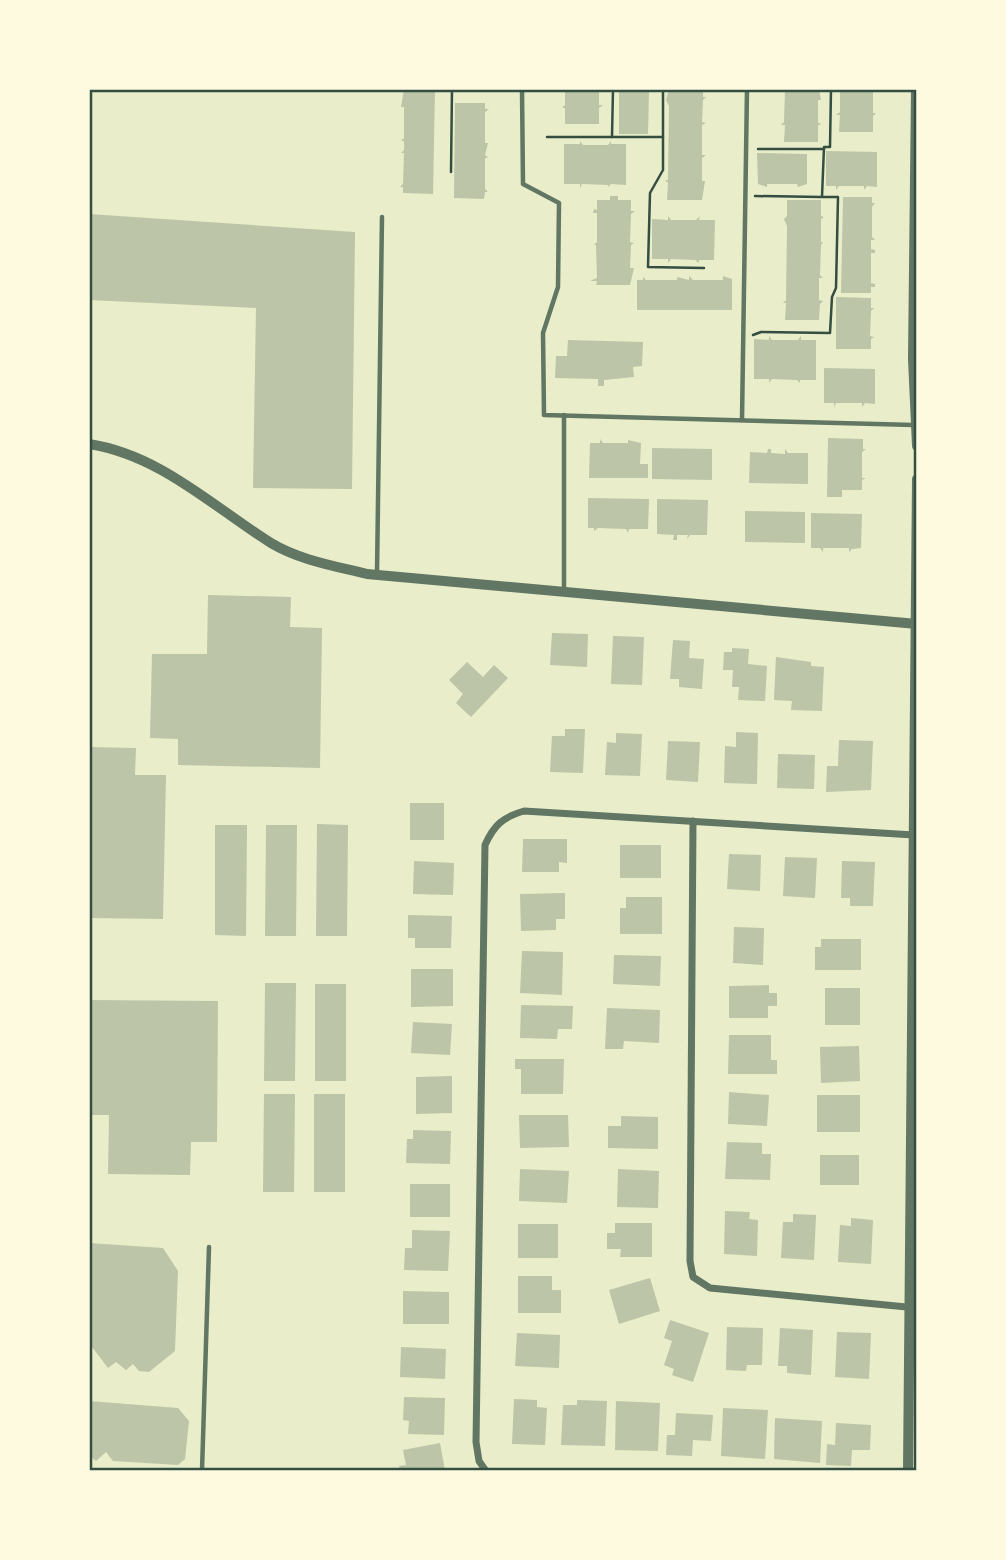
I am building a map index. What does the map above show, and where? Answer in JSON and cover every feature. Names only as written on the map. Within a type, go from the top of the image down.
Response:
[{"type":"street","points":[[916,89],[917,446]]},
{"type":"street","points":[[89,444],[155,466],[220,506],[272,544],[315,562],[377,575],[916,624]]},
{"type":"street","points":[[908,1471],[913,1307],[917,479]]},
{"type":"street","points":[[486,1471],[479,1461],[476,1442],[485,845],[492,828],[507,816],[524,811],[914,835]]},
{"type":"street","points":[[693,821],[690,1261],[693,1278],[710,1288],[913,1307]]},
{"type":"lane","points":[[522,89],[523,184],[559,202],[558,287],[543,334],[544,415],[916,425]]},
{"type":"lane","points":[[742,420],[747,89]]},
{"type":"lane","points":[[377,575],[382,217]]},
{"type":"lane","points":[[564,415],[564,592]]},
{"type":"lane","points":[[202,1471],[209,1247]]},
{"type":"path","points":[[451,172],[452,89]]},
{"type":"path","points":[[612,137],[613,89]]},
{"type":"path","points":[[663,89],[663,170],[650,192],[648,267],[704,268]]},
{"type":"path","points":[[746,149],[830,147],[831,89]]},
{"type":"path","points":[[547,137],[663,137]]},
{"type":"path","points":[[822,197],[824,149]]},
{"type":"path","points":[[743,339],[761,332],[830,334],[832,297],[836,288],[838,197],[744,196]]},
{"type":"building","points":[[404,89],[435,89],[433,194],[403,193],[403,187],[400,187],[403,184],[404,153],[401,153],[404,150],[404,141],[401,141],[404,138],[404,107],[401,107]]},
{"type":"building","points":[[565,89],[599,89],[599,105],[603,105],[599,108],[599,124],[565,124],[565,108],[562,108],[565,105]]},
{"type":"building","points":[[619,89],[649,89],[648,134],[619,134]]},
{"type":"building","points":[[669,89],[703,89],[703,97],[706,97],[703,100],[702,122],[706,123],[702,125],[702,155],[706,155],[702,158],[702,181],[705,181],[702,200],[667,200],[668,183],[665,180],[668,180],[669,106],[666,100]]},
{"type":"building","points":[[785,89],[819,89],[821,100],[818,100],[818,123],[821,123],[818,126],[818,142],[784,142],[785,125],[781,125],[784,122]]},
{"type":"building","points":[[840,89],[873,89],[873,113],[876,113],[873,116],[873,132],[839,132],[840,115],[836,115],[840,112]]},
{"type":"building","points":[[455,103],[485,103],[485,109],[489,109],[485,112],[485,143],[488,143],[485,155],[488,158],[485,158],[485,189],[488,192],[485,192],[484,199],[454,198]]},
{"type":"building","points":[[580,141],[583,145],[608,145],[611,141],[611,144],[626,144],[626,185],[611,184],[608,187],[582,184],[580,188],[580,184],[564,184],[564,144],[580,144]]},
{"type":"building","points":[[826,151],[877,152],[877,187],[867,186],[864,190],[864,186],[839,186],[836,190],[836,186],[826,186]]},
{"type":"building","points":[[757,153],[807,154],[807,184],[798,187],[797,184],[767,184],[767,187],[758,184]]},
{"type":"building","points":[[610,196],[618,196],[618,200],[631,200],[631,211],[635,211],[631,214],[630,242],[634,243],[631,245],[630,268],[634,268],[630,285],[596,285],[597,281],[590,281],[597,278],[594,245],[597,242],[597,213],[593,213],[594,209],[597,210],[597,200],[610,200]]},
{"type":"building","points":[[843,197],[872,197],[872,203],[875,203],[872,207],[872,237],[875,240],[871,240],[871,249],[875,250],[875,253],[871,253],[871,283],[875,284],[875,287],[871,287],[871,293],[841,293]]},
{"type":"building","points":[[787,200],[821,200],[821,216],[824,217],[821,219],[823,242],[820,275],[823,278],[819,278],[819,300],[823,301],[820,304],[819,320],[785,320],[786,303],[783,303],[786,300],[787,226],[784,219],[787,216]]},
{"type":"building","points":[[89,214],[355,232],[352,489],[253,488],[256,308],[89,300]]},
{"type":"building","points":[[668,216],[671,220],[696,220],[700,216],[699,220],[715,220],[714,260],[699,260],[699,263],[695,260],[671,259],[668,263],[668,259],[652,259],[652,219],[668,220]]},
{"type":"building","points":[[689,276],[693,280],[723,280],[723,276],[732,279],[732,310],[637,310],[637,280],[643,280],[643,277],[646,280],[677,280],[677,277],[689,280]]},
{"type":"building","points":[[836,297],[871,298],[871,308],[874,308],[871,311],[870,336],[874,337],[871,339],[871,349],[836,349]]},
{"type":"building","points":[[769,336],[772,340],[798,340],[801,336],[801,340],[816,340],[816,380],[800,380],[800,383],[797,380],[772,379],[769,383],[769,379],[754,379],[754,339],[769,340]]},
{"type":"building","points":[[568,340],[643,342],[642,366],[633,367],[634,377],[604,380],[604,386],[598,386],[598,379],[555,378],[556,356],[567,356]]},
{"type":"building","points":[[824,368],[875,369],[875,404],[865,403],[862,407],[862,403],[836,403],[834,407],[834,403],[824,403]]},
{"type":"building","points":[[828,438],[863,439],[863,449],[866,449],[862,452],[862,478],[866,478],[862,480],[862,490],[842,490],[842,497],[827,497]]},
{"type":"building","points":[[600,439],[603,443],[628,443],[628,440],[641,443],[640,464],[648,464],[648,478],[589,478],[590,443],[600,443]]},
{"type":"building","points":[[652,448],[712,449],[712,480],[652,479]]},
{"type":"building","points":[[768,449],[771,449],[771,453],[785,454],[785,449],[788,453],[808,453],[808,484],[749,483],[750,452],[767,453]]},
{"type":"building","points":[[588,498],[649,499],[648,529],[629,529],[628,533],[626,529],[598,528],[594,531],[594,528],[588,528]]},
{"type":"building","points":[[657,499],[708,500],[707,535],[690,535],[687,539],[688,535],[677,535],[677,540],[673,540],[674,535],[657,534]]},
{"type":"building","points":[[745,511],[805,512],[805,543],[745,542]]},
{"type":"building","points":[[811,513],[862,514],[861,548],[849,552],[849,548],[823,548],[823,552],[820,548],[811,548]]},
{"type":"building","points":[[208,595],[291,597],[290,627],[322,628],[320,768],[178,765],[178,739],[150,738],[152,654],[207,654]]},
{"type":"building","points":[[552,633],[588,634],[587,667],[550,665]]},
{"type":"building","points":[[613,636],[644,637],[642,685],[611,684]]},
{"type":"building","points":[[673,640],[690,641],[689,658],[704,659],[702,689],[679,687],[679,679],[670,679]]},
{"type":"building","points":[[732,648],[749,649],[748,664],[767,666],[765,701],[738,700],[739,687],[732,687],[733,670],[723,670],[724,652],[732,652]]},
{"type":"building","points":[[776,657],[811,662],[811,666],[824,667],[822,711],[791,710],[792,701],[774,700]]},
{"type":"building","points":[[467,662],[483,677],[494,665],[508,678],[471,717],[456,703],[463,694],[449,680]]},
{"type":"building","points":[[565,729],[585,729],[583,773],[550,772],[552,736],[565,736]]},
{"type":"building","points":[[736,732],[758,733],[757,784],[724,783],[725,746],[736,747]]},
{"type":"building","points":[[616,733],[642,734],[640,776],[605,775],[607,742],[616,743]]},
{"type":"building","points":[[839,740],[873,741],[871,790],[826,792],[827,766],[838,766]]},
{"type":"building","points":[[668,741],[700,742],[698,782],[666,780]]},
{"type":"building","points":[[89,747],[136,748],[135,775],[166,775],[163,919],[89,918]]},
{"type":"building","points":[[778,754],[815,755],[814,789],[777,788]]},
{"type":"building","points":[[410,803],[444,803],[444,840],[410,840]]},
{"type":"building","points":[[317,824],[348,825],[347,936],[316,936]]},
{"type":"building","points":[[215,825],[247,825],[246,936],[215,935]]},
{"type":"building","points":[[266,825],[297,825],[296,936],[265,936]]},
{"type":"building","points":[[523,839],[567,839],[567,863],[559,862],[559,872],[522,872]]},
{"type":"building","points":[[620,845],[661,845],[661,878],[620,878]]},
{"type":"building","points":[[729,854],[761,855],[760,891],[727,889]]},
{"type":"building","points":[[785,857],[817,858],[815,898],[783,896]]},
{"type":"building","points":[[414,861],[454,863],[453,895],[413,894]]},
{"type":"building","points":[[842,861],[875,862],[873,906],[850,906],[850,898],[841,898]]},
{"type":"building","points":[[565,893],[565,919],[556,919],[556,930],[521,931],[520,894]]},
{"type":"building","points":[[626,897],[662,897],[662,934],[620,934],[620,908],[626,908]]},
{"type":"building","points":[[408,915],[452,916],[451,948],[415,948],[415,938],[408,938]]},
{"type":"building","points":[[734,927],[764,928],[763,965],[733,963]]},
{"type":"building","points":[[821,939],[861,939],[861,970],[815,970],[815,947],[821,947]]},
{"type":"building","points":[[522,951],[563,952],[562,995],[520,993]]},
{"type":"building","points":[[614,955],[661,956],[660,986],[613,984]]},
{"type":"building","points":[[411,969],[453,969],[453,1006],[411,1007]]},
{"type":"building","points":[[265,983],[296,983],[295,1081],[264,1081]]},
{"type":"building","points":[[315,984],[346,984],[346,1081],[315,1081]]},
{"type":"building","points":[[769,985],[769,993],[777,993],[777,1006],[768,1006],[768,1018],[729,1018],[729,986]]},
{"type":"building","points":[[825,988],[860,988],[860,1025],[825,1025]]},
{"type":"building","points":[[89,1000],[218,1001],[217,1142],[191,1142],[190,1175],[108,1174],[109,1115],[89,1115]]},
{"type":"building","points":[[521,1005],[573,1006],[572,1029],[558,1029],[557,1039],[520,1038]]},
{"type":"building","points":[[607,1008],[660,1010],[659,1043],[624,1041],[623,1049],[605,1049]]},
{"type":"building","points":[[413,1022],[452,1024],[450,1055],[411,1053]]},
{"type":"building","points":[[729,1035],[771,1035],[771,1060],[777,1060],[777,1074],[728,1074]]},
{"type":"building","points":[[859,1046],[860,1081],[821,1083],[820,1047]]},
{"type":"building","points":[[515,1059],[564,1059],[563,1094],[521,1094],[521,1069],[515,1069]]},
{"type":"building","points":[[452,1076],[452,1113],[416,1114],[416,1077]]},
{"type":"building","points":[[729,1092],[769,1095],[767,1126],[728,1124]]},
{"type":"building","points":[[264,1094],[295,1094],[294,1192],[263,1192]]},
{"type":"building","points":[[314,1094],[345,1094],[345,1192],[314,1192]]},
{"type":"building","points":[[817,1095],[860,1095],[860,1132],[817,1132]]},
{"type":"building","points":[[519,1115],[568,1115],[569,1147],[520,1148]]},
{"type":"building","points":[[621,1116],[658,1117],[658,1149],[608,1148],[608,1126],[621,1126]]},
{"type":"building","points":[[413,1130],[451,1131],[450,1164],[406,1163],[407,1139],[413,1139]]},
{"type":"building","points":[[727,1142],[762,1143],[762,1154],[771,1154],[770,1180],[725,1179]]},
{"type":"building","points":[[820,1155],[859,1155],[859,1185],[820,1185]]},
{"type":"building","points":[[520,1169],[569,1171],[567,1203],[519,1201]]},
{"type":"building","points":[[618,1169],[659,1171],[658,1208],[617,1207]]},
{"type":"building","points":[[410,1184],[450,1184],[450,1217],[410,1217]]},
{"type":"building","points":[[725,1211],[750,1212],[749,1219],[758,1220],[757,1256],[724,1254]]},
{"type":"building","points":[[793,1214],[816,1215],[814,1260],[781,1258],[783,1222],[793,1222]]},
{"type":"building","points":[[851,1218],[873,1220],[871,1264],[838,1262],[840,1225],[851,1226]]},
{"type":"building","points":[[615,1223],[652,1223],[652,1257],[620,1257],[621,1249],[607,1249],[607,1233],[615,1233]]},
{"type":"building","points":[[518,1224],[558,1224],[558,1258],[518,1258]]},
{"type":"building","points":[[412,1230],[450,1231],[448,1271],[404,1270],[405,1248],[412,1248]]},
{"type":"building","points":[[89,1243],[163,1248],[178,1271],[175,1351],[149,1372],[139,1371],[133,1364],[126,1370],[116,1362],[108,1368],[89,1343]]},
{"type":"building","points":[[518,1276],[552,1276],[552,1290],[561,1290],[561,1313],[518,1313]]},
{"type":"building","points":[[650,1278],[660,1311],[619,1324],[609,1290]]},
{"type":"building","points":[[403,1291],[449,1292],[449,1324],[403,1324]]},
{"type":"building","points":[[670,1320],[709,1333],[693,1382],[672,1375],[674,1369],[664,1365],[672,1341],[664,1338]]},
{"type":"building","points":[[727,1327],[763,1328],[762,1365],[747,1365],[746,1371],[726,1370]]},
{"type":"building","points":[[780,1328],[813,1330],[811,1375],[787,1373],[787,1366],[778,1366]]},
{"type":"building","points":[[837,1332],[871,1333],[869,1379],[835,1377]]},
{"type":"building","points":[[517,1333],[560,1335],[559,1368],[515,1366]]},
{"type":"building","points":[[401,1347],[446,1349],[445,1379],[400,1377]]},
{"type":"building","points":[[404,1397],[445,1398],[444,1435],[408,1434],[409,1421],[403,1420]]},
{"type":"building","points":[[514,1399],[537,1400],[537,1407],[547,1408],[545,1445],[512,1444]]},
{"type":"building","points":[[577,1400],[607,1401],[605,1446],[561,1445],[563,1405],[577,1405]]},
{"type":"building","points":[[89,1401],[178,1408],[189,1421],[185,1459],[178,1465],[113,1461],[106,1452],[96,1461],[89,1455]]},
{"type":"building","points":[[616,1401],[660,1403],[658,1451],[615,1450]]},
{"type":"building","points":[[723,1408],[768,1410],[765,1459],[721,1456]]},
{"type":"building","points":[[676,1413],[713,1415],[711,1441],[693,1440],[692,1456],[666,1455],[667,1435],[675,1435]]},
{"type":"building","points":[[775,1418],[822,1421],[820,1463],[774,1459]]},
{"type":"building","points":[[836,1423],[871,1425],[870,1450],[852,1450],[851,1466],[826,1465],[827,1444],[835,1445]]},
{"type":"building","points":[[440,1443],[445,1471],[400,1471],[399,1466],[406,1465],[403,1450]]}]
